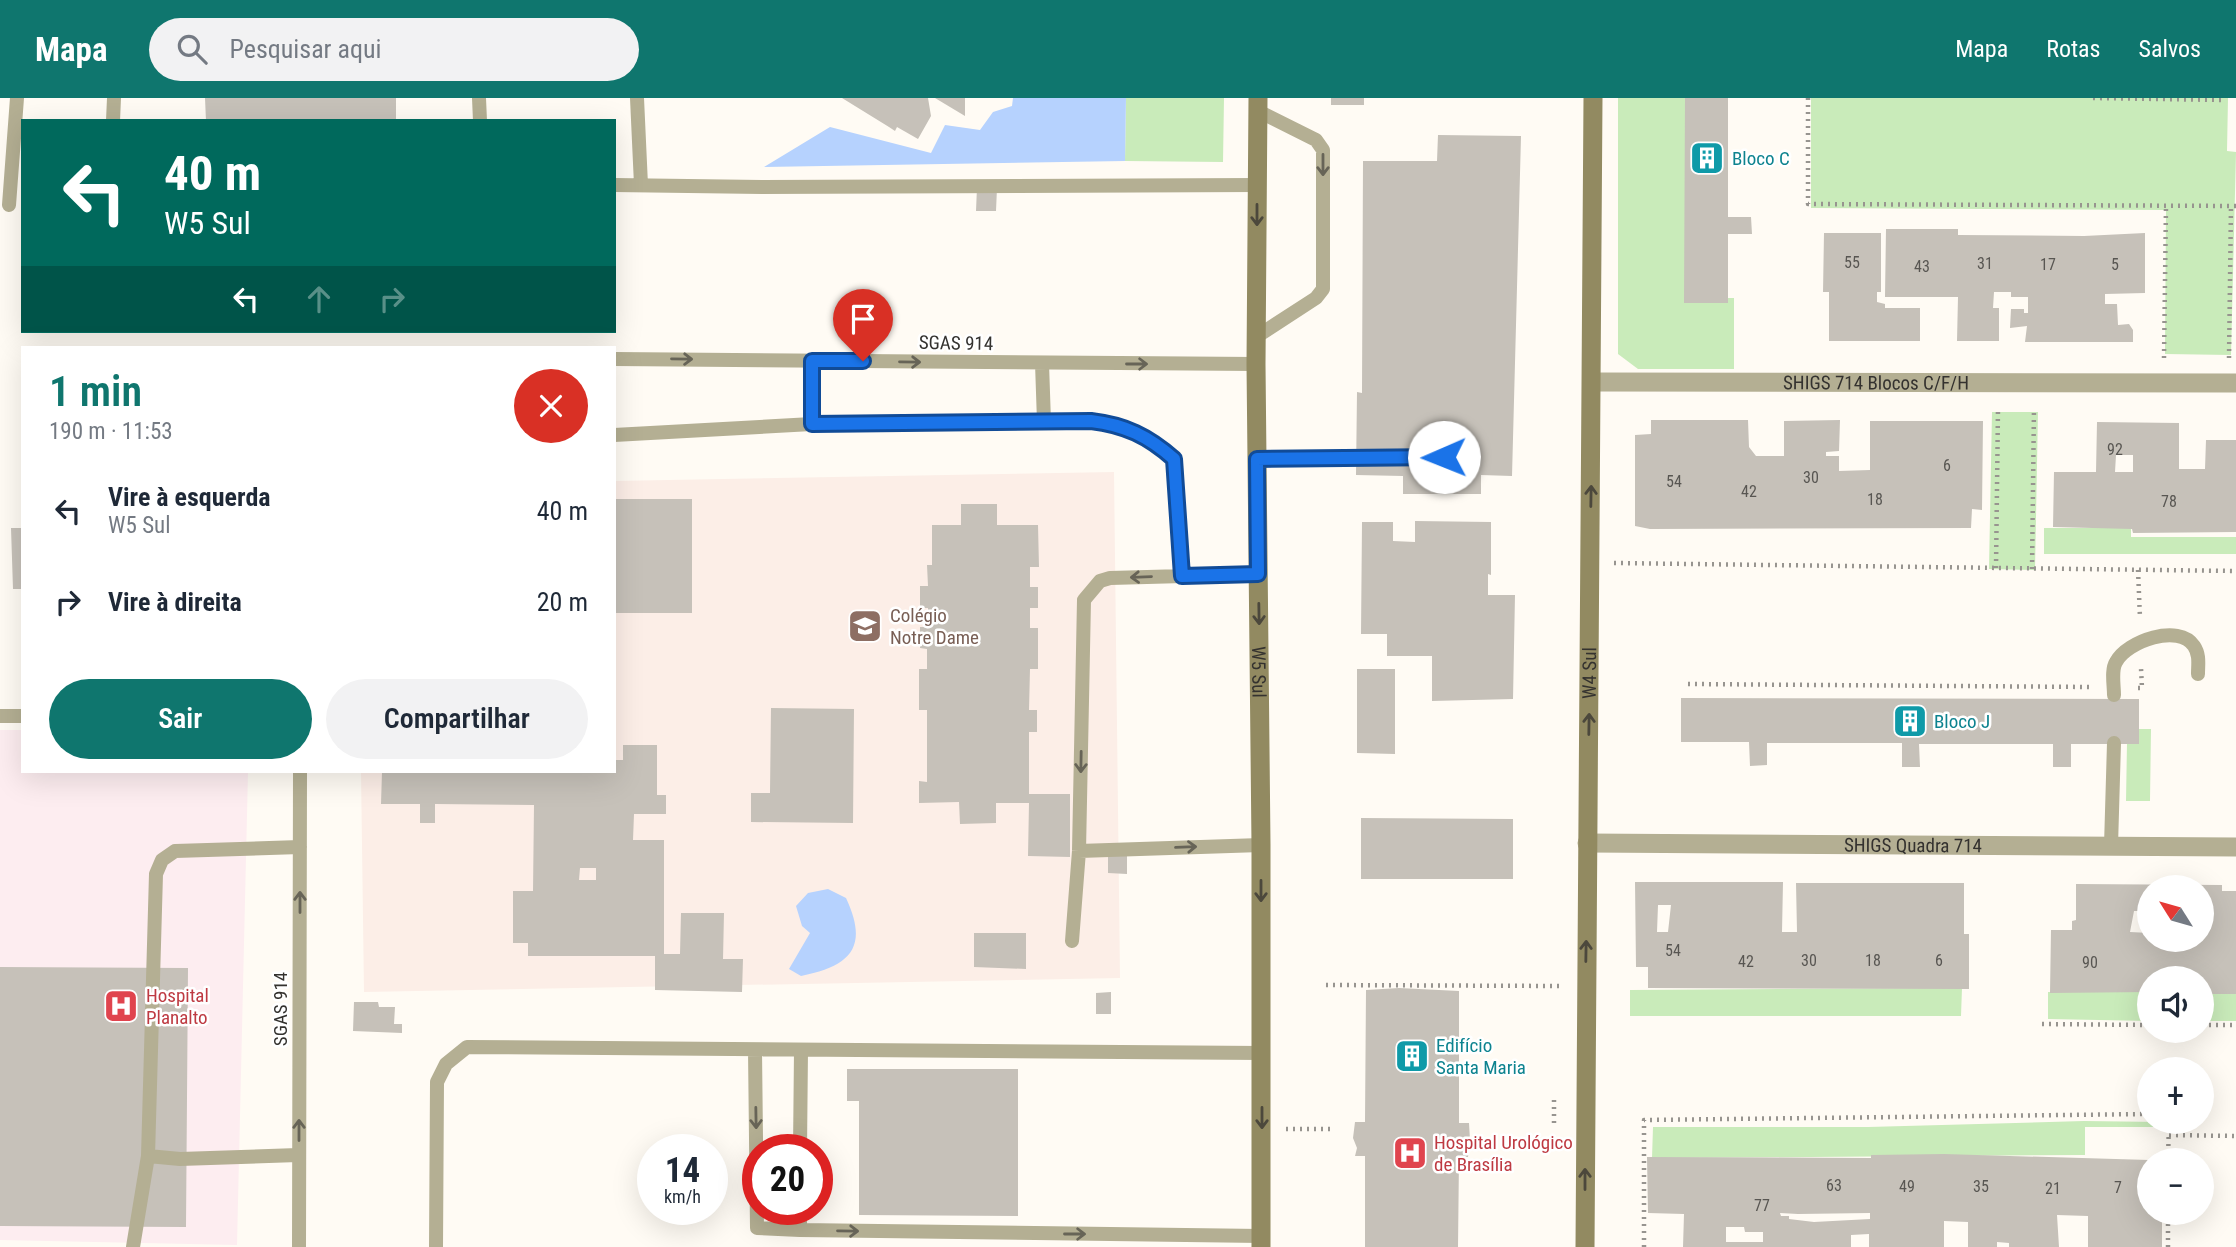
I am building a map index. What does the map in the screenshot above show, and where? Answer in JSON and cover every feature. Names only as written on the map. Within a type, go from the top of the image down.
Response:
[{"type":"main road","name":"W4 Sul","points":[[1585,1247],[1593,98]]},
{"type":"main road","name":"W5 Sul","points":[[1258,105],[1256,364],[1261,845],[1261,1241]]},
{"type":"street","name":"SHIGS 714 Blocos C/F/H","points":[[1592,382],[2236,383]]},
{"type":"street","name":"SHIGS Quadra 714","points":[[1587,843],[2236,847]]},
{"type":"lane","points":[[11,205],[17,98]]},
{"type":"lane","points":[[113,119],[114,98]]},
{"type":"lane","points":[[479,98],[480,119]]},
{"type":"lane","points":[[637,98],[641,185]]},
{"type":"lane","points":[[1256,337],[1315,299],[1323,289],[1323,150],[1316,140],[1258,105]]},
{"type":"lane","points":[[616,185],[1257,185]]},
{"type":"lane","name":"SGAS 914","points":[[616,359],[1256,364]]},
{"type":"lane","points":[[812,361],[812,424]]},
{"type":"lane","points":[[1042,363],[1044,422]]},
{"type":"lane","points":[[616,435],[812,424],[1117,424],[1155,443],[1174,459],[1182,576]]},
{"type":"lane","points":[[1257,459],[1444,457]]},
{"type":"lane","points":[[1072,942],[1079,851],[1084,600],[1100,582],[1110,578],[1258,574]]},
{"type":"lane","points":[[2114,691],[2114,665],[2119,657],[2140,643],[2162,636],[2188,639],[2199,658],[2198,674]]},
{"type":"lane","points":[[0,716],[21,716]]},
{"type":"lane","points":[[2112,846],[2114,743]]},
{"type":"lane","name":"SGAS 914","points":[[299,1247],[300,773]]},
{"type":"lane","points":[[1079,851],[1261,845]]},
{"type":"lane","points":[[133,1247],[148,1156],[156,874],[162,860],[175,851],[300,848]]},
{"type":"lane","points":[[436,1247],[437,1082],[446,1064],[467,1047],[1262,1053]]},
{"type":"lane","points":[[755,1050],[757,1228],[1261,1241]]},
{"type":"lane","points":[[800,1134],[801,1050]]},
{"type":"lane","points":[[148,1156],[180,1159],[298,1155]]},
{"type":"lane","points":[[800,1225],[800,1230]]},
{"type":"path","points":[[1808,98],[1808,204],[2233,206],[2229,362]]},
{"type":"path","points":[[2093,98],[2224,100]]},
{"type":"path","points":[[2164,363],[2166,206]]},
{"type":"path","points":[[2032,569],[2034,406]]},
{"type":"path","points":[[1996,568],[1998,407]]},
{"type":"path","points":[[1609,563],[2236,571]]},
{"type":"path","points":[[1688,684],[2114,691],[2142,688]]},
{"type":"path","points":[[1326,985],[1586,986]]},
{"type":"path","points":[[2042,1024],[2137,1025]]},
{"type":"path","points":[[2214,1025],[2236,1025]]},
{"type":"path","points":[[1554,1100],[1554,1126]]},
{"type":"path","points":[[1644,1247],[1644,1121],[2137,1114]]},
{"type":"path","points":[[1262,1129],[1334,1129]]},
{"type":"path","points":[[2168,1148],[2169,1135],[2236,1136]]},
{"type":"path","points":[[2168,1225],[2168,1247]]},
{"type":"shaded area","name":"Colégio Notre Dame","points":[[1114,472],[1120,978],[364,992],[361,773],[616,773],[616,481]]},
{"type":"shaded area","name":"Hospital Planalto","points":[[0,730],[21,730],[21,773],[248,773],[237,1245],[0,1240]]},
{"type":"green space","points":[[1126,98],[1224,98],[1223,162],[1125,161]]},
{"type":"green space","points":[[1618,98],[1686,98],[1688,298],[1734,298],[1734,369],[1638,369],[1618,354]]},
{"type":"green space","points":[[1811,98],[2228,98],[2227,151],[2236,152],[2231,355],[2165,354],[2166,210],[1811,208]]},
{"type":"green space","points":[[1992,412],[2038,412],[2035,570],[1989,569]]},
{"type":"green space","points":[[2044,528],[2131,528],[2131,537],[2236,537],[2236,554],[2044,554]]},
{"type":"green space","points":[[2137,729],[2151,729],[2150,801],[2126,801],[2127,743]]},
{"type":"green space","points":[[1962,988],[1961,1016],[1630,1016],[1630,990]]},
{"type":"green space","points":[[2048,992],[2137,992],[2137,1021],[2048,1019]]},
{"type":"green space","points":[[2214,992],[2236,992],[2236,1021],[2214,1021]]},
{"type":"green space","points":[[2137,1122],[2137,1127],[2085,1127],[2085,1155],[1652,1158],[1653,1127],[1868,1127]]},
{"type":"water","points":[[1013,98],[1126,98],[1125,161],[764,167],[830,127],[931,153],[945,125],[980,130],[993,112],[1012,106]]},
{"type":"water","points":[[828,889],[846,898],[856,929],[855,942],[851,952],[843,960],[818,972],[801,976],[789,969],[810,933],[802,926],[796,906],[808,893]]},
{"type":"building","points":[[205,98],[396,98],[396,119],[206,119]]},
{"type":"building","points":[[842,98],[928,98],[931,116],[918,139],[897,127],[895,131]]},
{"type":"building","points":[[935,98],[965,98],[965,116]]},
{"type":"building","points":[[1331,98],[1364,98],[1364,105],[1331,105]]},
{"type":"building","name":"Bloco C","points":[[1685,98],[1728,98],[1728,217],[1751,217],[1752,234],[1728,234],[1728,303],[1684,303]]},
{"type":"building","points":[[1438,135],[1521,136],[1512,476],[1481,475],[1481,494],[1403,494],[1403,476],[1356,475],[1357,392],[1362,393],[1363,161],[1437,161]]},
{"type":"building","points":[[977,187],[997,188],[996,211],[976,211]]},
{"type":"building","points":[[1886,229],[1958,229],[1958,235],[2084,236],[2145,233],[2145,293],[2105,294],[2105,304],[2117,304],[2118,325],[2129,324],[2133,330],[2133,342],[2025,342],[2027,326],[2010,328],[2011,309],[2024,309],[2024,313],[2028,313],[2028,297],[2011,297],[2011,292],[1994,292],[1993,308],[1999,308],[1999,341],[1957,341],[1958,297],[1885,297]]},
{"type":"building","points":[[1824,233],[1881,233],[1881,292],[1877,292],[1877,302],[1885,304],[1885,308],[1920,308],[1920,341],[1829,341],[1829,292],[1823,292]]},
{"type":"building","points":[[1651,420],[1748,420],[1749,447],[1756,456],[1784,456],[1784,421],[1840,420],[1839,451],[1826,452],[1826,456],[1839,456],[1839,471],[1870,470],[1870,421],[1983,421],[1982,510],[1972,509],[1971,528],[1650,529],[1635,526],[1635,435],[1651,434]]},
{"type":"building","points":[[2097,422],[2179,423],[2179,469],[2205,469],[2206,440],[2236,440],[2236,532],[2133,533],[2132,529],[2053,527],[2054,472],[2096,472]],"holes":[[[2116,455],[2133,455],[2133,472],[2115,472]]]},
{"type":"building","points":[[616,499],[692,499],[692,613],[616,613]]},
{"type":"building","points":[[961,504],[997,504],[997,525],[1038,525],[1039,567],[1030,567],[1030,587],[1038,587],[1038,608],[1030,608],[1030,628],[1038,628],[1038,669],[1030,669],[1029,710],[1037,710],[1037,732],[1029,732],[1029,794],[1070,794],[1070,857],[1028,856],[1029,803],[996,803],[996,823],[960,824],[959,802],[919,803],[919,781],[927,782],[927,710],[919,710],[919,669],[927,669],[927,649],[920,648],[920,627],[928,627],[928,608],[920,608],[920,586],[928,586],[927,565],[932,565],[932,525],[961,525]]},
{"type":"building","points":[[1415,521],[1491,522],[1491,575],[1488,574],[1488,595],[1515,595],[1513,699],[1432,701],[1432,656],[1387,656],[1387,634],[1361,634],[1362,522],[1393,522],[1393,541],[1415,542]]},
{"type":"building","points":[[11,528],[21,528],[21,589],[13,589]]},
{"type":"building","points":[[1357,669],[1395,669],[1395,754],[1357,753]]},
{"type":"building","name":"Bloco J","points":[[1681,698],[2139,699],[2139,744],[2071,744],[2071,767],[2053,767],[2053,744],[1919,744],[1920,767],[1902,767],[1902,743],[1767,743],[1767,765],[1750,766],[1749,742],[1681,742]]},
{"type":"building","points":[[771,708],[854,709],[853,823],[751,822],[751,793],[770,793]]},
{"type":"building","points":[[623,745],[657,745],[657,795],[666,795],[666,814],[634,814],[633,840],[664,840],[664,954],[680,954],[681,913],[724,913],[723,959],[743,959],[742,992],[655,990],[655,956],[528,956],[528,943],[513,943],[513,891],[533,891],[534,805],[435,804],[435,823],[420,823],[420,804],[381,804],[382,773],[616,773],[616,760],[623,760]],"holes":[[[580,868],[596,868],[596,880],[579,880]]]},
{"type":"building","points":[[1361,818],[1513,819],[1513,879],[1361,879]]},
{"type":"building","points":[[1108,855],[1127,856],[1127,874],[1108,873]]},
{"type":"building","points":[[1635,882],[1783,882],[1782,932],[1797,932],[1796,883],[1964,883],[1964,934],[1969,934],[1969,989],[1648,988],[1648,967],[1636,967]],"holes":[[[1658,905],[1671,905],[1668,932],[1657,932]]]},
{"type":"building","points":[[2076,884],[2137,884],[2137,911],[2134,911],[2130,932],[2137,932],[2137,952],[2214,952],[2214,885],[2222,885],[2222,891],[2236,891],[2236,994],[2214,994],[2214,966],[2137,966],[2137,992],[2050,993],[2051,930],[2072,930],[2072,921],[2076,920]]},
{"type":"building","points":[[974,933],[1026,933],[1026,969],[974,967]]},
{"type":"building","points":[[0,967],[188,968],[186,1227],[0,1226]]},
{"type":"building","name":"Edifício Santa Maria","points":[[1399,988],[1459,991],[1459,1123],[1469,1123],[1470,1140],[1468,1157],[1459,1157],[1458,1247],[1365,1247],[1365,1156],[1355,1156],[1357,1148],[1353,1138],[1355,1122],[1365,1122],[1366,990]]},
{"type":"building","points":[[1111,992],[1111,1014],[1096,1014],[1096,993]]},
{"type":"building","points":[[354,1002],[378,1002],[379,1007],[395,1007],[394,1024],[402,1024],[402,1033],[353,1031]]},
{"type":"building","points":[[847,1069],[1018,1069],[1018,1216],[859,1215],[859,1101],[847,1101]]},
{"type":"building","points":[[1944,1154],[2137,1160],[2137,1225],[2162,1225],[2162,1247],[2088,1247],[2088,1216],[2057,1215],[2059,1247],[2009,1247],[2009,1243],[1997,1242],[1997,1247],[1968,1247],[1968,1222],[1944,1221],[1944,1247],[1869,1247],[1869,1234],[1851,1235],[1851,1247],[1683,1247],[1684,1214],[1648,1213],[1647,1157],[1871,1158],[1871,1155]],"holes":[[[1780,1213],[1870,1213],[1870,1219],[1814,1222],[1789,1219],[1789,1216],[1781,1216]],[[1726,1227],[1744,1227],[1745,1232],[1763,1232],[1763,1242],[1726,1242]]]},
{"type":"place","name":"Bloco C","points":[[1707,158]]},
{"type":"place","name":"Colégio Notre Dame","points":[[865,626]]},
{"type":"place","name":"Bloco J","points":[[1910,721]]},
{"type":"place","name":"Hospital Planalto","points":[[121,1006]]},
{"type":"place","name":"Edifício Santa Maria","points":[[1412,1056]]},
{"type":"place","name":"Hospital Urológico de Brasília","points":[[1410,1153]]},
{"type":"route","points":[[863,361],[812,361],[812,424],[1091,421],[1117,424],[1137,431],[1155,443],[1174,459],[1182,576],[1258,574],[1257,459],[1444,457]]}]
